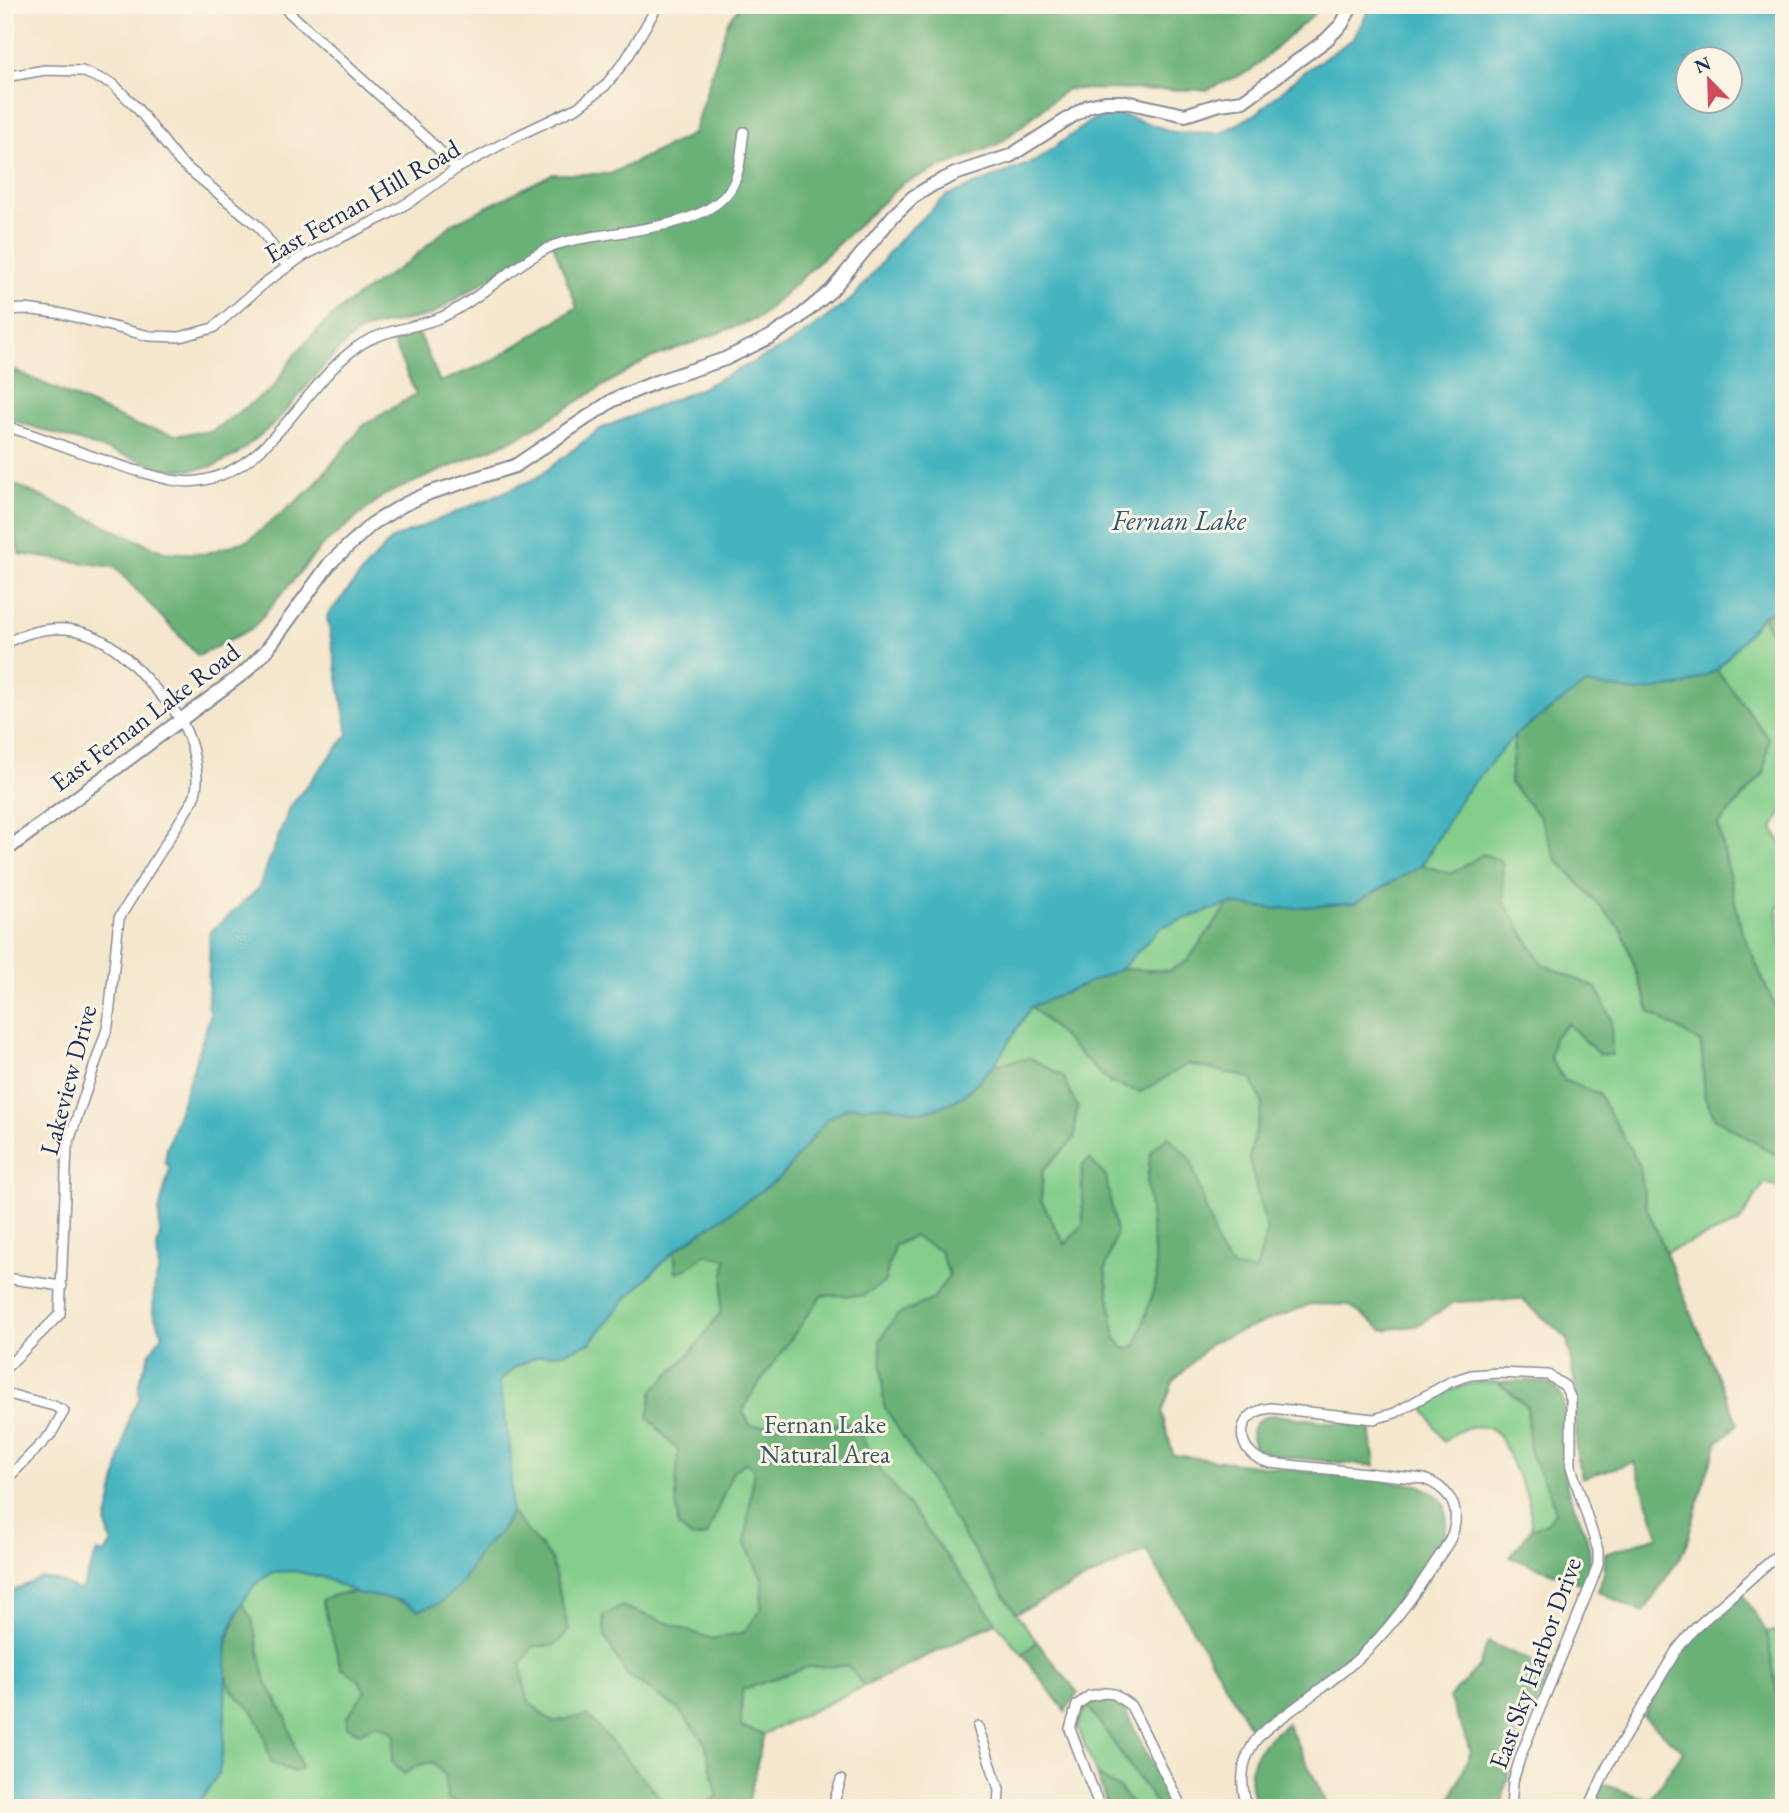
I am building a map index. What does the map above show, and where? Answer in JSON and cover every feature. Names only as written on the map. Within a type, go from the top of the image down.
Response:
[{"type":"street","points":[[281,5],[437,148],[456,169]]},
{"type":"street","name":"East Fernan Hill Road","points":[[5,310],[64,314],[149,336],[180,337],[213,328],[287,266],[321,246],[387,215],[456,169],[578,107],[605,86],[627,58],[658,5]]},
{"type":"street","name":"East Fernan Lake Road","points":[[5,850],[256,662],[330,563],[354,539],[393,510],[429,493],[515,466],[613,400],[656,382],[725,359],[770,337],[831,292],[894,215],[934,184],[1010,156],[1088,106],[1105,102],[1126,102],[1185,115],[1220,104],[1243,101],[1326,40],[1342,24],[1352,5]]},
{"type":"street","points":[[5,77],[45,70],[82,71],[113,84],[137,108],[180,162],[258,226],[287,266]]},
{"type":"street","points":[[5,426],[85,455],[163,478],[186,481],[212,478],[228,471],[259,449],[286,423],[318,383],[344,357],[369,339],[409,329],[446,315],[558,243],[649,228],[703,211],[717,202],[731,189],[735,179],[744,131]]},
{"type":"street","points":[[5,643],[27,633],[51,629],[68,629],[102,640],[129,659],[181,720]]},
{"type":"street","name":"Lakeview Drive","points":[[5,1369],[60,1314],[67,1147],[108,1026],[119,918],[197,792],[191,749],[181,720]]},
{"type":"street","points":[[5,1278],[62,1286]]},
{"type":"street","name":"East Sky Harbor Drive","points":[[1247,1808],[1242,1777],[1252,1744],[1270,1726],[1346,1669],[1385,1632],[1423,1583],[1450,1541],[1455,1528],[1455,1517],[1453,1505],[1444,1488],[1424,1479],[1270,1463],[1257,1459],[1243,1443],[1241,1431],[1244,1424],[1256,1412],[1270,1409],[1374,1419],[1395,1413],[1459,1378],[1498,1373],[1548,1375],[1565,1386],[1571,1399],[1573,1414],[1571,1467],[1598,1550],[1594,1578],[1521,1755],[1513,1781],[1511,1808]]},
{"type":"street","points":[[5,1392],[54,1406],[64,1412],[51,1434],[5,1481]]},
{"type":"street","points":[[1589,1808],[1608,1765],[1648,1695],[1684,1641],[1775,1557],[1784,1552]]},
{"type":"street","points":[[1100,1808],[1070,1729],[1077,1705],[1089,1696],[1105,1693],[1114,1694],[1131,1706],[1181,1808]]},
{"type":"street","points":[[978,1727],[999,1789],[998,1808]]},
{"type":"street","points":[[832,1808],[841,1780]]},
{"type":"green space","points":[[741,5],[1324,5],[1250,71],[1206,90],[1067,89],[999,144],[903,183],[759,318],[646,360],[519,437],[384,495],[321,547],[253,628],[198,656],[115,567],[19,554],[5,492],[5,480],[164,552],[204,554],[249,540],[311,489],[364,425],[416,394],[393,343],[418,332],[440,382],[492,361],[577,307],[551,239],[431,315],[359,332],[337,351],[275,423],[236,455],[214,466],[192,470],[168,469],[5,418],[5,366],[138,426],[177,435],[212,431],[273,388],[297,352],[330,318],[408,262],[452,224],[552,174],[610,174],[693,134],[728,21]]},
{"type":"green space","points":[[1784,606],[1784,667],[1763,615]]},
{"type":"green space","points":[[1763,615],[1784,667],[1784,810],[1773,828],[1784,849],[1784,903],[1778,907],[1780,944],[1784,950],[1784,1028],[1741,929],[1718,824],[1764,773],[1769,739],[1717,670]]},
{"type":"green space","points":[[1717,670],[1769,739],[1764,773],[1718,825],[1741,929],[1784,1028],[1784,1160],[1715,1118],[1705,1098],[1701,1043],[1650,1012],[1622,930],[1556,859],[1540,817],[1510,783],[1515,734],[1586,684],[1638,692],[1685,685]]},
{"type":"green space","points":[[1515,734],[1510,783],[1540,817],[1556,859],[1622,930],[1650,1012],[1701,1043],[1705,1098],[1715,1118],[1784,1160],[1784,1191],[1765,1182],[1739,1223],[1666,1252],[1646,1206],[1639,1164],[1598,1094],[1565,1081],[1550,1058],[1554,1037],[1568,1024],[1599,1054],[1597,988],[1542,965],[1504,902],[1501,861],[1483,854],[1451,874],[1422,865],[1463,795]]},
{"type":"green space","points":[[1483,854],[1502,861],[1504,902],[1542,964],[1597,988],[1611,1019],[1612,1055],[1599,1054],[1568,1024],[1554,1037],[1550,1058],[1565,1081],[1598,1093],[1639,1164],[1646,1206],[1738,1424],[1718,1442],[1685,1549],[1643,1613],[1598,1591],[1604,1573],[1605,1554],[1659,1536],[1634,1462],[1582,1478],[1576,1450],[1576,1391],[1567,1338],[1521,1299],[1455,1302],[1416,1326],[1383,1330],[1349,1305],[1311,1304],[1211,1343],[1173,1382],[1162,1413],[1173,1455],[1418,1485],[1434,1493],[1444,1504],[1447,1519],[1444,1539],[1380,1626],[1354,1653],[1253,1732],[1146,1550],[1016,1613],[969,1544],[884,1406],[880,1340],[897,1315],[933,1299],[949,1275],[940,1251],[913,1236],[894,1246],[884,1283],[862,1296],[822,1295],[749,1398],[743,1411],[750,1426],[856,1423],[874,1463],[996,1622],[864,1686],[848,1666],[808,1667],[742,1690],[741,1727],[764,1734],[747,1808],[469,1808],[447,1799],[445,1775],[432,1762],[419,1765],[404,1774],[392,1762],[395,1733],[377,1724],[359,1733],[347,1727],[347,1717],[365,1691],[358,1679],[341,1668],[322,1600],[345,1593],[371,1594],[397,1600],[419,1610],[459,1586],[482,1548],[500,1532],[511,1512],[551,1559],[569,1631],[554,1646],[533,1646],[521,1666],[527,1700],[552,1722],[588,1715],[664,1802],[699,1807],[718,1797],[705,1743],[678,1709],[626,1674],[605,1637],[603,1616],[621,1606],[712,1639],[744,1632],[761,1610],[762,1578],[745,1544],[754,1467],[745,1463],[733,1471],[707,1536],[692,1538],[678,1526],[678,1451],[648,1417],[653,1390],[689,1355],[720,1313],[726,1259],[705,1254],[687,1269],[676,1272],[674,1251],[781,1177],[828,1118],[849,1107],[888,1106],[920,1112],[938,1108],[962,1097],[994,1065],[1030,1058],[1063,1076],[1077,1107],[1074,1139],[1043,1170],[1041,1200],[1065,1245],[1083,1224],[1082,1166],[1090,1159],[1106,1177],[1116,1233],[1105,1269],[1115,1337],[1125,1349],[1136,1346],[1157,1279],[1147,1181],[1151,1152],[1168,1136],[1190,1158],[1219,1250],[1233,1268],[1256,1271],[1267,1231],[1249,1158],[1263,1104],[1251,1078],[1188,1064],[1141,1092],[1110,1083],[1031,1006],[1121,969],[1169,971],[1187,961],[1229,904],[1276,909],[1355,903],[1422,865],[1451,874]]},
{"type":"green space","points":[[1229,904],[1187,961],[1169,971],[1121,969],[1161,927]]},
{"type":"green space","points":[[1031,1006],[1110,1083],[1141,1092],[1188,1064],[1251,1078],[1263,1104],[1249,1158],[1267,1231],[1256,1271],[1233,1268],[1219,1250],[1190,1158],[1147,1181],[1157,1279],[1136,1346],[1125,1349],[1115,1337],[1105,1269],[1116,1233],[1082,1166],[1084,1225],[1064,1245],[1041,1200],[1043,1170],[1074,1139],[1077,1106],[1062,1077],[1031,1059],[994,1065]]},
{"type":"green space","name":"Fernan Lake Natural Area","points":[[849,1107],[1146,1550],[1016,1613],[1037,1642],[1022,1654],[996,1623],[710,1760],[718,1796],[699,1807],[664,1802],[610,1808],[186,1808],[202,1799],[225,1676],[227,1637],[242,1603],[255,1584],[273,1572],[294,1571],[322,1577],[359,1594],[400,1600],[419,1610],[511,1456],[499,1382],[515,1367],[540,1355],[564,1353],[591,1342],[624,1301],[674,1251]]},
{"type":"green space","points":[[1479,1382],[1498,1382],[1527,1407],[1530,1453],[1550,1493],[1555,1513],[1547,1523],[1531,1529],[1526,1496],[1504,1446],[1495,1433],[1488,1428],[1473,1427],[1458,1432],[1444,1442],[1422,1405],[1452,1389]]},
{"type":"green space","points":[[1498,1382],[1547,1383],[1559,1392],[1563,1399],[1566,1416],[1563,1461],[1565,1478],[1589,1550],[1585,1585],[1510,1557],[1531,1529],[1547,1523],[1555,1513],[1550,1493],[1530,1453],[1527,1407]]},
{"type":"green space","points":[[1274,1415],[1370,1427],[1375,1466],[1265,1455],[1255,1449],[1251,1432],[1260,1420]]},
{"type":"green space","points":[[1743,1595],[1767,1633],[1784,1724],[1784,1808],[1595,1808],[1602,1784],[1650,1800],[1683,1751],[1643,1716],[1682,1650],[1711,1621]]},
{"type":"green space","points":[[242,1603],[252,1619],[266,1682],[286,1717],[301,1768],[293,1772],[271,1762],[256,1717],[233,1692],[226,1677],[226,1649]]},
{"type":"green space","points":[[1784,1629],[1784,1724],[1767,1633]]},
{"type":"green space","points":[[1037,1642],[1078,1693],[1065,1711],[1022,1654]]},
{"type":"green space","points":[[1488,1642],[1552,1670],[1514,1754],[1502,1808],[1447,1808],[1471,1751],[1449,1698],[1478,1667]]},
{"type":"green space","points":[[1098,1700],[1114,1700],[1126,1712],[1173,1808],[1159,1808],[1088,1706]]},
{"type":"green space","points":[[1088,1706],[1159,1808],[1135,1808],[1121,1790],[1097,1775],[1077,1726]]},
{"type":"green space","points":[[1287,1723],[1329,1808],[1256,1808],[1250,1780],[1254,1760],[1266,1742]]},
{"type":"green space","points":[[1097,1775],[1121,1790],[1135,1808],[1108,1808]]},
{"type":"water","name":"Fernan Lake","points":[[1371,5],[1784,5],[1784,606],[1763,615],[1717,670],[1685,685],[1637,692],[1586,684],[1515,735],[1463,795],[1422,865],[1355,903],[1276,909],[1229,904],[1161,927],[1121,969],[1031,1007],[994,1065],[962,1097],[938,1108],[920,1112],[888,1106],[849,1107],[828,1118],[781,1177],[674,1251],[624,1301],[591,1342],[564,1353],[540,1355],[515,1367],[499,1382],[511,1456],[511,1512],[500,1532],[482,1548],[459,1586],[440,1603],[419,1610],[400,1600],[359,1594],[322,1577],[294,1571],[273,1572],[255,1584],[242,1603],[227,1637],[224,1745],[219,1773],[202,1799],[186,1808],[5,1808],[5,1595],[40,1578],[56,1580],[78,1590],[82,1588],[97,1552],[104,1554],[112,1543],[106,1525],[130,1414],[139,1399],[139,1383],[150,1353],[163,1334],[153,1313],[154,1289],[159,1269],[159,1211],[170,1168],[165,1162],[167,1148],[211,1013],[208,1006],[210,933],[258,889],[290,807],[348,734],[327,616],[392,539],[535,479],[600,429],[697,390],[790,344],[853,298],[901,238],[946,196],[1035,161],[1092,120],[1120,114],[1174,132],[1221,133],[1256,114],[1301,74],[1354,38]]}]
